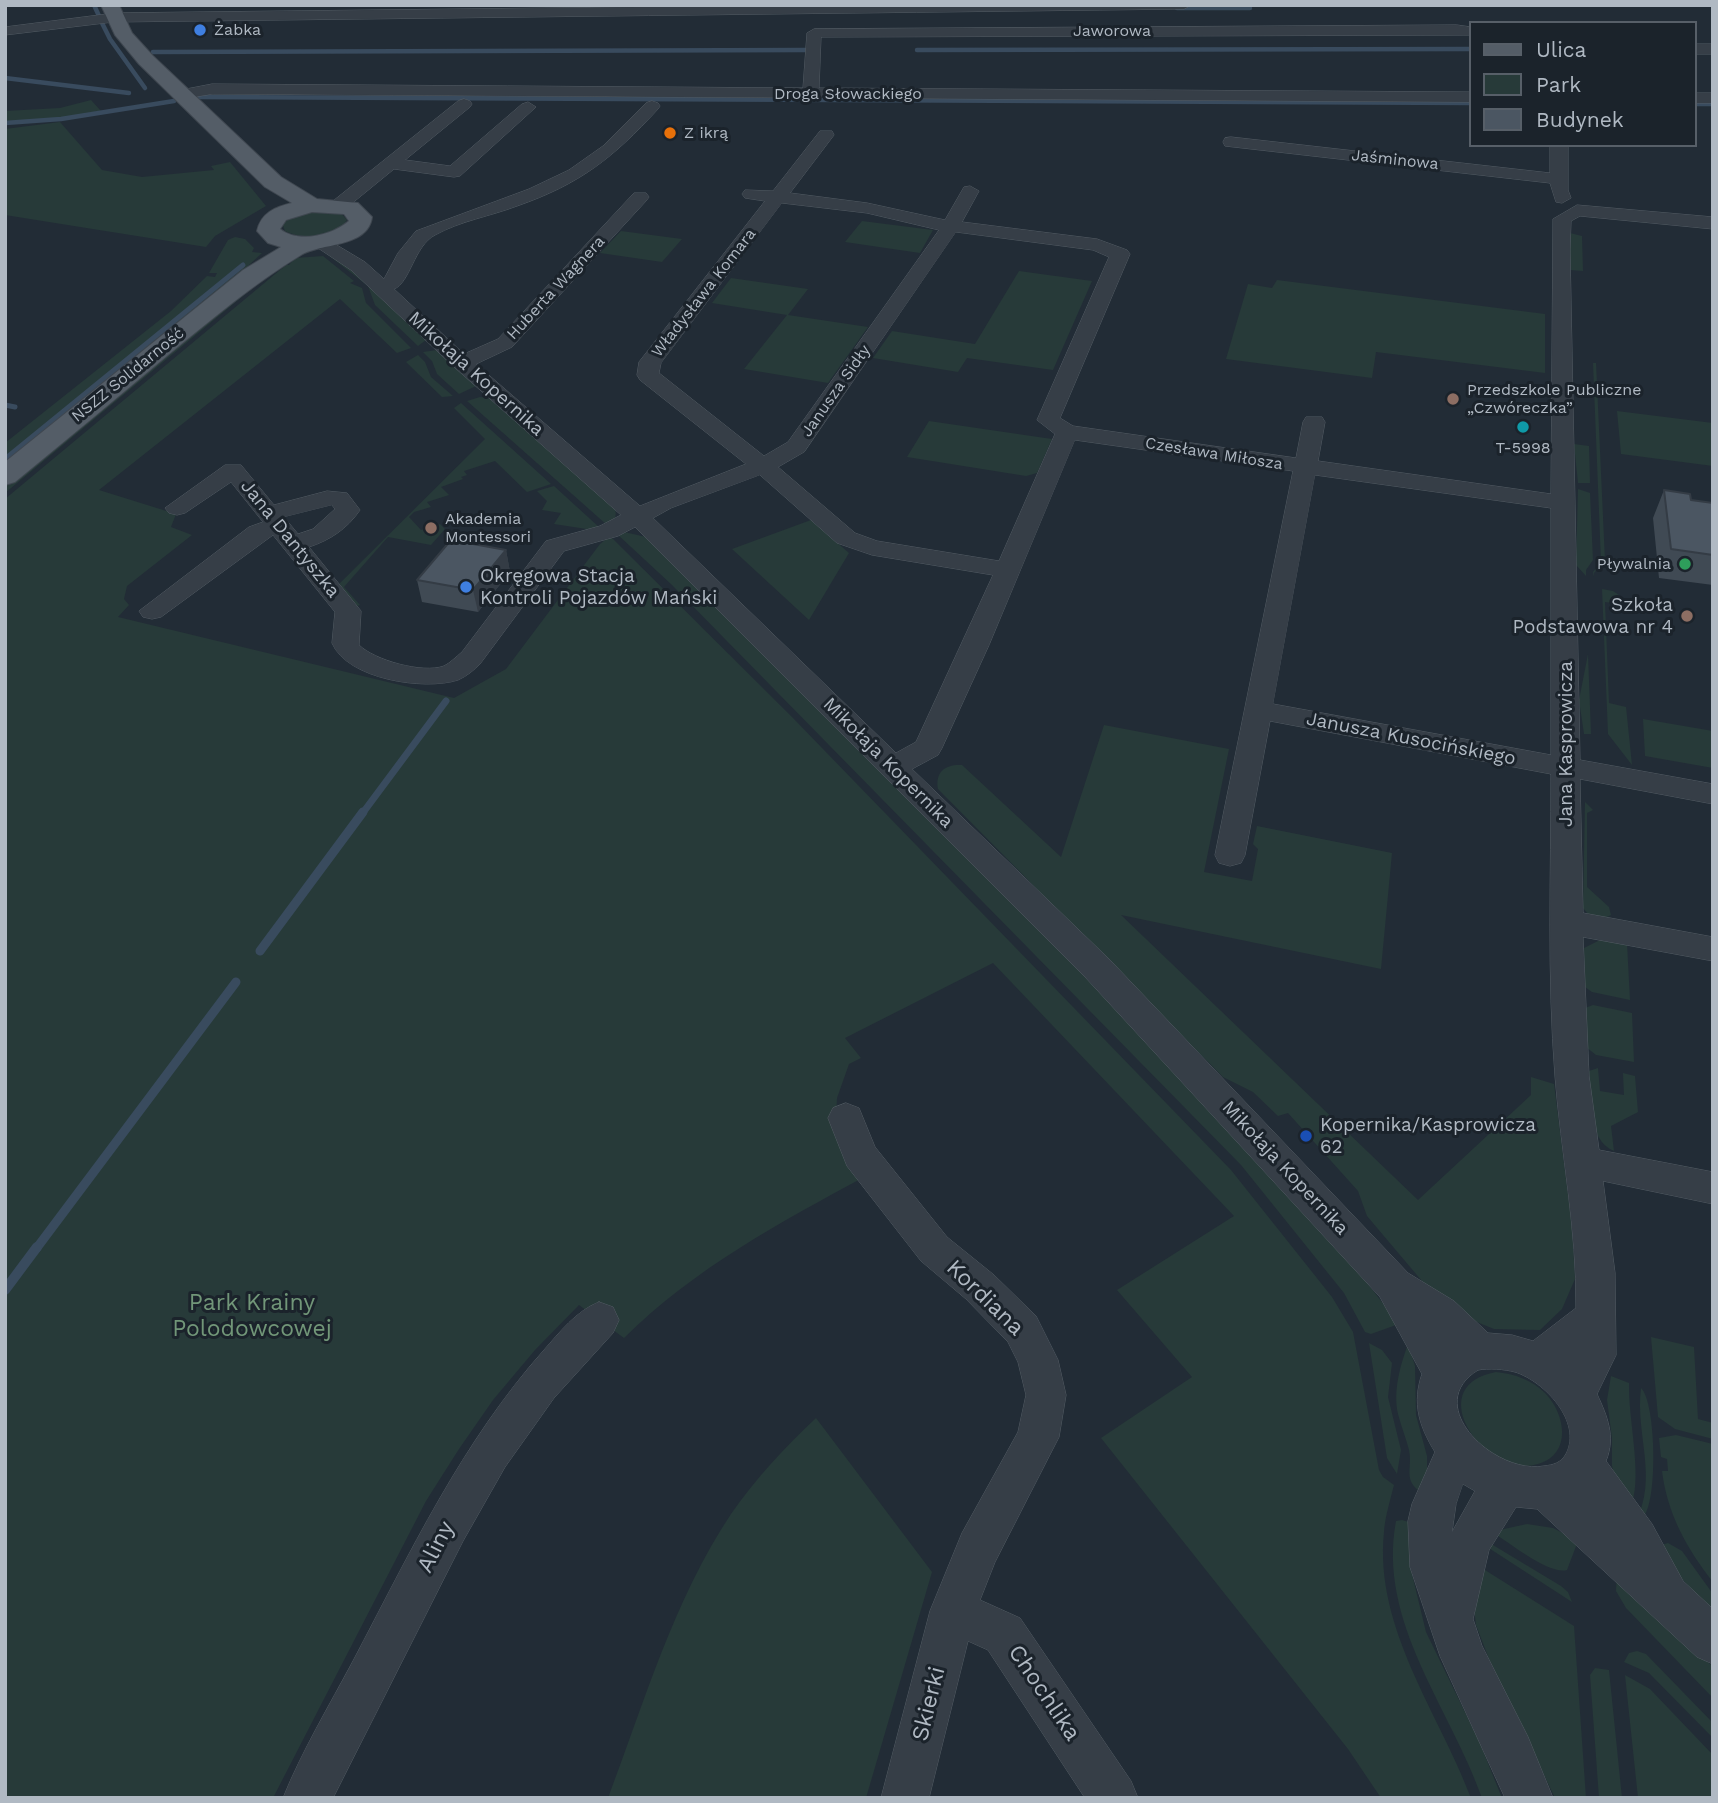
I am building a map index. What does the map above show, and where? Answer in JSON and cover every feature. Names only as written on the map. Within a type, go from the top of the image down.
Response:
[{"type":"main road","points":[[114,13],[129,41],[182,94],[273,181],[312,205]]},
{"type":"main road","points":[[273,181],[286,211]]},
{"type":"main road","points":[[277,238],[271,235],[268,226],[277,216],[312,205],[339,205],[350,208],[361,217],[355,229],[346,235]]},
{"type":"main road","name":"Mikołaja Kopernika","points":[[277,238],[311,242],[346,235]]},
{"type":"main road","name":"NSZZ Solidarność","points":[[251,275],[277,238]]},
{"type":"main road","name":"NSZZ Solidarność","points":[[5,476],[251,275],[311,242]]},
{"type":"street","points":[[5,31],[114,13],[1184,5]]},
{"type":"street","name":"Jaworowa","points":[[811,94],[814,33],[1457,29],[1470,32]]},
{"type":"street","name":"Droga Słowackiego","points":[[182,94],[226,90],[1470,97]]},
{"type":"street","points":[[339,205],[390,163],[414,138],[464,104]]},
{"type":"street","points":[[381,286],[392,282],[408,249],[420,236],[430,230],[540,191],[580,171],[607,151],[652,106]]},
{"type":"street","points":[[390,163],[454,172],[528,107]]},
{"type":"street","points":[[1396,109],[1470,110]]},
{"type":"street","name":"Władysława Komara","points":[[826,135],[648,367],[648,375],[763,466],[846,538],[856,543],[1006,570]]},
{"type":"street","name":"Jaśminowa","points":[[1231,142],[1559,178]]},
{"type":"street","points":[[1559,147],[1560,196],[1577,210],[1713,223]]},
{"type":"street","name":"Janusza Sidły","points":[[637,516],[663,503],[763,466],[796,447],[951,226],[970,191]]},
{"type":"street","points":[[751,194],[867,208],[951,226],[1097,246],[1120,254],[1048,420],[1067,432],[976,645],[928,748],[893,767]]},
{"type":"street","name":"Huberta Wagnera","points":[[460,362],[483,355],[505,342],[640,197]]},
{"type":"street","name":"Jana Kasprowicza","points":[[1575,1395],[1596,1355],[1595,1273],[1569,1023],[1567,922],[1561,229],[1562,219],[1577,210]]},
{"type":"street","name":"Mikołaja Kopernika","points":[[346,235],[348,247],[358,265]]},
{"type":"street","name":"Mikołaja Kopernika","points":[[311,242],[358,265],[460,362],[637,516],[1098,969],[1394,1285],[1444,1374]]},
{"type":"street","points":[[1230,855],[1314,422]]},
{"type":"street","name":"Czesława Miłosza","points":[[1067,432],[1563,503]]},
{"type":"street","name":"Jana Dantyszka","points":[[177,508],[233,470],[348,611],[345,643],[353,655],[361,661],[428,676],[445,674],[460,668],[471,657],[555,546],[609,531],[637,516]]},
{"type":"street","points":[[152,611],[258,532],[281,528]]},
{"type":"street","name":"Janusza Kusocińskiego","points":[[1258,710],[1713,794]]},
{"type":"street","points":[[1567,922],[1713,949]]},
{"type":"street","name":"Kordiana","points":[[846,1118],[860,1155],[934,1249],[980,1287],[1022,1329],[1038,1360],[1046,1395],[1038,1437],[978,1549],[954,1611]]},
{"type":"street","points":[[1583,1162],[1713,1188]]},
{"type":"street","name":"Mikołaja Kopernika","points":[[1394,1285],[1440,1314],[1480,1352]]},
{"type":"street","points":[[1537,1362],[1595,1316]]},
{"type":"street","name":"Aliny","points":[[307,1798],[455,1510],[496,1441],[545,1374],[599,1320]]},
{"type":"street","points":[[1450,1618],[1456,1576],[1468,1546],[1494,1499],[1527,1488],[1570,1481],[1584,1465],[1591,1443],[1588,1419],[1575,1395],[1558,1376],[1537,1362],[1499,1350],[1480,1352],[1459,1359],[1444,1374],[1437,1391],[1437,1411],[1443,1431],[1456,1451],[1479,1472],[1527,1488],[1592,1534],[1668,1595],[1713,1641]]},
{"type":"street","points":[[1456,1451],[1434,1504],[1430,1521],[1432,1567],[1462,1656],[1511,1754],[1529,1798]]},
{"type":"street","points":[[1584,1465],[1637,1539],[1668,1595]]},
{"type":"street","name":"Skierki","points":[[905,1798],[954,1611]]},
{"type":"street","name":"Chochlika","points":[[954,1611],[1004,1634],[1114,1798]]},
{"type":"green space","points":[[91,100],[101,111],[61,118],[5,122],[5,111],[60,108]]},
{"type":"green space","points":[[60,122],[102,170],[142,177],[214,170],[211,166],[230,162],[266,206],[215,236],[206,247],[5,215],[5,129]]},
{"type":"green space","points":[[302,212],[341,213],[347,220],[335,231],[319,236],[301,236],[285,231],[282,223]]},
{"type":"green space","points":[[862,221],[933,230],[920,253],[845,242]]},
{"type":"green space","points":[[621,231],[682,239],[662,262],[600,253]]},
{"type":"green space","points":[[1570,233],[1582,236],[1583,271],[1570,270]]},
{"type":"green space","points":[[235,237],[245,239],[254,248],[252,252],[262,253],[220,292],[5,466],[5,443],[171,311],[207,276],[215,277],[217,273],[209,273],[228,240]]},
{"type":"green space","points":[[331,253],[355,272],[426,340],[418,346],[375,305],[368,286],[327,254]]},
{"type":"green space","name":"Park Krainy Polodowcowej","points":[[323,256],[354,281],[350,283],[362,288],[366,303],[411,348],[397,353],[340,299],[99,490],[176,514],[171,527],[192,535],[127,586],[124,599],[129,605],[118,617],[454,698],[506,669],[600,544],[610,536],[792,717],[1231,1170],[1332,1297],[1353,1332],[1379,1470],[1383,1477],[1394,1485],[1384,1532],[1384,1568],[1389,1602],[1412,1669],[1471,1798],[1381,1798],[1348,1749],[1101,1438],[1192,1377],[1117,1290],[1234,1216],[993,963],[845,1038],[861,1058],[849,1064],[837,1098],[836,1117],[866,1176],[770,1229],[709,1268],[651,1313],[624,1338],[579,1305],[535,1350],[493,1400],[426,1501],[273,1798],[5,1798],[5,499],[295,258]]},
{"type":"green space","points":[[1019,271],[1092,281],[1053,370],[967,358],[958,372],[873,358],[892,331],[975,344]]},
{"type":"green space","points":[[267,276],[5,493],[5,486],[260,277]]},
{"type":"green space","points":[[731,278],[808,289],[788,315],[868,327],[828,383],[744,369],[787,315],[712,303]]},
{"type":"green space","points":[[1277,280],[1545,314],[1545,373],[1376,352],[1372,378],[1226,359],[1248,284],[1272,288]]},
{"type":"green space","points":[[437,350],[476,386],[459,394],[437,374],[432,361],[423,352]]},
{"type":"green space","points":[[418,355],[425,362],[431,377],[453,396],[442,397],[406,362]]},
{"type":"green space","points":[[1593,363],[1596,363],[1605,561],[1594,573],[1594,577],[1593,572],[1601,562]]},
{"type":"green space","points":[[480,397],[489,398],[615,508],[614,520],[607,525],[467,401]]},
{"type":"green space","points":[[461,403],[551,484],[527,492],[495,461],[464,471],[467,475],[461,477],[463,479],[441,487],[449,495],[427,502],[431,507],[414,512],[409,517],[421,530],[440,524],[445,529],[431,545],[388,537],[344,587],[360,605],[351,608],[337,586],[485,439],[454,408]]},
{"type":"green space","points":[[1617,411],[1713,423],[1713,466],[1621,454]]},
{"type":"green space","points":[[929,421],[1052,439],[1037,473],[1026,476],[907,457]]},
{"type":"green space","points":[[1574,444],[1589,446],[1590,483],[1578,483]]},
{"type":"green space","points":[[554,486],[600,528],[593,530],[554,524],[561,513],[542,510],[547,501],[537,491]]},
{"type":"green space","points":[[1578,489],[1590,493],[1593,560],[1586,570],[1586,576],[1576,565]]},
{"type":"green space","points":[[811,520],[849,553],[809,620],[732,549]]},
{"type":"green space","points":[[624,532],[646,537],[1183,1075],[1354,1266],[1399,1324],[1371,1334],[1365,1332],[1344,1293],[1241,1165],[672,585],[617,534]]},
{"type":"green space","points":[[1602,589],[1613,591],[1622,597],[1622,604],[1605,602],[1609,703],[1626,707],[1632,765],[1608,734]]},
{"type":"green space","points":[[1588,654],[1591,734],[1584,734],[1579,700]]},
{"type":"green space","points":[[1643,719],[1713,731],[1713,768],[1645,756]]},
{"type":"green space","points":[[1104,725],[1229,749],[1204,872],[1252,881],[1258,849],[1253,844],[1257,826],[1392,853],[1381,969],[1121,915],[1418,1200],[1531,1095],[1531,1077],[1554,1084],[1572,1227],[1575,1279],[1562,1309],[1540,1330],[1494,1329],[1467,1318],[1427,1287],[1367,1216],[1358,1191],[1288,1113],[1278,1116],[1253,1092],[1223,1077],[938,789],[938,778],[943,770],[962,765],[1061,857]]},
{"type":"green space","points":[[1585,802],[1593,810],[1587,813],[1587,887],[1609,907],[1611,915],[1603,919],[1588,914],[1583,908]]},
{"type":"green space","points":[[1602,939],[1627,943],[1630,1000],[1592,992],[1585,987],[1584,948]]},
{"type":"green space","points":[[1593,1005],[1632,1013],[1634,1062],[1596,1055],[1586,1047],[1585,1008]]},
{"type":"green space","points":[[1598,1068],[1600,1091],[1624,1095],[1623,1073],[1635,1076],[1638,1112],[1611,1126],[1614,1151],[1599,1137],[1592,1116],[1589,1071]]},
{"type":"green space","points":[[1651,1337],[1694,1347],[1698,1419],[1713,1423],[1713,1439],[1675,1429],[1658,1417]]},
{"type":"green space","points":[[1369,1343],[1382,1350],[1392,1363],[1388,1397],[1401,1450],[1397,1474],[1387,1458]]},
{"type":"green space","points":[[1408,1344],[1415,1366],[1416,1415],[1427,1456],[1427,1472],[1422,1493],[1410,1479],[1409,1450],[1399,1418],[1396,1396]]},
{"type":"green space","points":[[1496,1372],[1529,1381],[1552,1401],[1561,1422],[1562,1432],[1557,1452],[1549,1459],[1538,1464],[1518,1465],[1499,1458],[1482,1446],[1469,1429],[1462,1411],[1463,1395],[1474,1381]]},
{"type":"green space","points":[[1611,1376],[1629,1383],[1636,1477],[1632,1503],[1615,1480],[1612,1466],[1612,1438],[1607,1400]]},
{"type":"green space","points":[[1641,1388],[1650,1412],[1653,1472],[1649,1506],[1644,1516],[1635,1523],[1642,1506],[1646,1473]]},
{"type":"green space","points":[[816,1418],[932,1572],[866,1798],[608,1798],[662,1652],[711,1547],[750,1488]]},
{"type":"green space","points":[[1676,1435],[1713,1444],[1713,1582],[1680,1530],[1668,1501],[1662,1471],[1668,1471],[1667,1459],[1661,1457],[1659,1438]]},
{"type":"green space","points":[[1396,1521],[1412,1523],[1411,1570],[1426,1632],[1479,1741],[1502,1798],[1482,1798],[1406,1629],[1397,1594],[1393,1558]]},
{"type":"green space","points":[[1527,1524],[1553,1528],[1578,1541],[1567,1570],[1551,1568],[1541,1563],[1495,1534]]},
{"type":"green space","points":[[1483,1539],[1561,1586],[1568,1592],[1572,1602],[1481,1543]]},
{"type":"green space","points":[[1668,1543],[1682,1551],[1713,1594],[1713,1614],[1654,1547]]},
{"type":"green space","points":[[1477,1565],[1574,1626],[1586,1798],[1555,1798],[1489,1659],[1476,1625],[1473,1600]]},
{"type":"green space","points":[[1617,1570],[1713,1667],[1713,1698],[1626,1608],[1616,1591]]},
{"type":"green space","points":[[1637,1651],[1646,1654],[1713,1723],[1713,1738],[1649,1673],[1624,1662],[1629,1653]]},
{"type":"green space","points":[[1595,1668],[1609,1670],[1622,1798],[1599,1798],[1590,1675]]},
{"type":"green space","points":[[1625,1675],[1650,1689],[1713,1755],[1713,1798],[1638,1798]]},
{"type":"building","points":[[1664,490],[1690,494],[1691,500],[1713,503],[1713,555],[1671,549]]},
{"type":"building","points":[[451,540],[506,550],[473,590],[417,580]]},
{"type":"waterway","points":[[94,5],[99,16]]},
{"type":"waterway","points":[[1177,8],[1250,8]]},
{"type":"waterway","points":[[101,21],[110,39],[145,88]]},
{"type":"waterway","points":[[917,50],[1470,49]]},
{"type":"waterway","points":[[153,52],[805,50]]},
{"type":"waterway","points":[[5,78],[129,93]]},
{"type":"waterway","points":[[199,97],[1470,103]]},
{"type":"waterway","points":[[5,123],[61,119],[174,101]]},
{"type":"waterway","points":[[1697,104],[1713,104]]},
{"type":"waterway","points":[[5,459],[243,265]]},
{"type":"waterway","points":[[5,405],[15,407]]},
{"type":"waterway","points":[[362,814],[446,701]]},
{"type":"waterway","points":[[260,951],[363,812]]},
{"type":"waterway","points":[[36,1249],[236,982]]},
{"type":"waterway","points":[[5,1290],[37,1247]]},
{"type":"place","name":"Żabka","points":[[200,30]]},
{"type":"place","name":"Z ikrą","points":[[670,133]]},
{"type":"place","name":"Przedszkole Publiczne „Czwóreczka”","points":[[1453,399]]},
{"type":"place","name":"T-5998","points":[[1523,427]]},
{"type":"place","name":"Akademia Montessori","points":[[431,528]]},
{"type":"place","name":"Pływalnia","points":[[1685,564]]},
{"type":"place","name":"Okręgowa Stacja Kontroli Pojazdów Mański","points":[[466,587]]},
{"type":"place","name":"Szkoła Podstawowa nr 4","points":[[1687,616]]},
{"type":"place","name":"Kopernika/Kasprowicza 62","points":[[1306,1136]]}]
